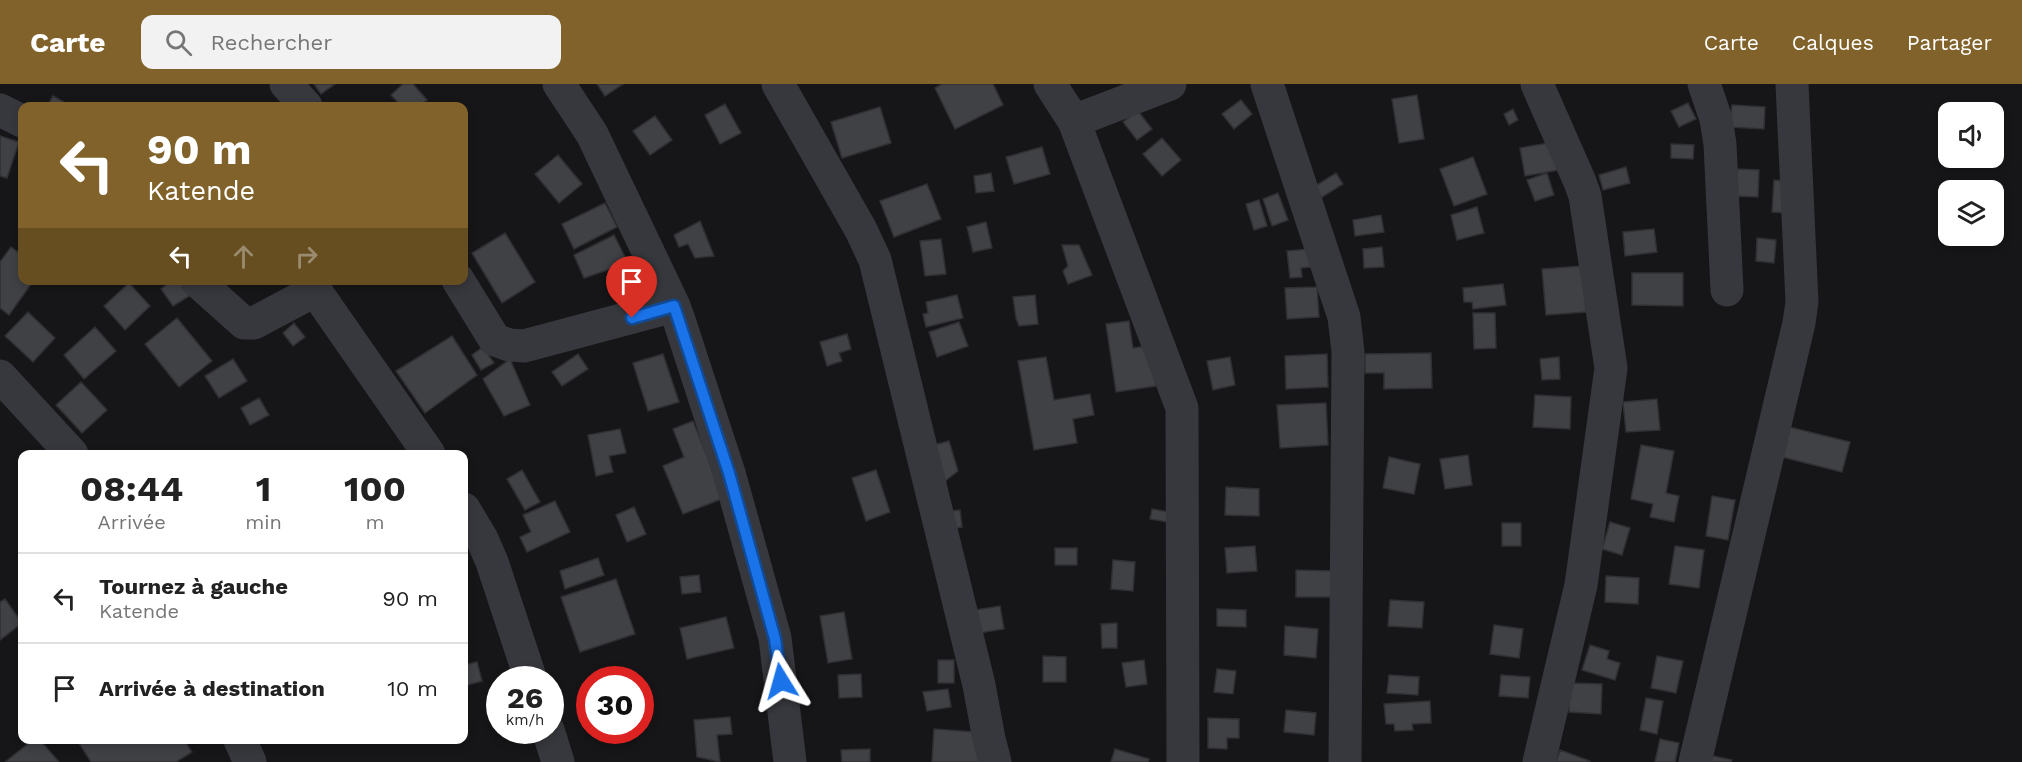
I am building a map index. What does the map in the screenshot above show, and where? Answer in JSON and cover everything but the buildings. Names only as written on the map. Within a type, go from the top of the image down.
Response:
[{"type":"street","points":[[286,84],[302,102]]},
{"type":"street","points":[[559,84],[592,134],[674,306],[729,473],[775,639],[790,762]]},
{"type":"street","points":[[778,84],[861,230],[875,260],[979,685],[995,762]]},
{"type":"street","points":[[1050,84],[1074,121],[1182,408],[1183,762]]},
{"type":"street","points":[[1074,121],[1170,84]]},
{"type":"street","points":[[1267,84],[1344,317],[1346,333],[1348,352],[1345,762]]},
{"type":"street","points":[[1537,84],[1585,196],[1611,368],[1581,585],[1539,762]]},
{"type":"street","points":[[1704,84],[1716,119],[1720,144],[1727,290]]},
{"type":"street","points":[[1695,762],[1799,323],[1802,302],[1792,84]]},
{"type":"street","points":[[0,110],[18,120]]},
{"type":"street","points":[[202,285],[244,323],[254,323],[312,285],[426,450]]},
{"type":"street","points":[[461,285],[495,340],[509,345],[525,346],[674,306]]},
{"type":"street","points":[[0,376],[68,450]]},
{"type":"street","points":[[468,516],[492,562],[526,666]]},
{"type":"street","points":[[242,744],[249,762]]},
{"type":"street","points":[[552,744],[558,762]]},
{"type":"route","points":[[632,318],[674,306],[729,473],[775,639],[781,681]]}]
